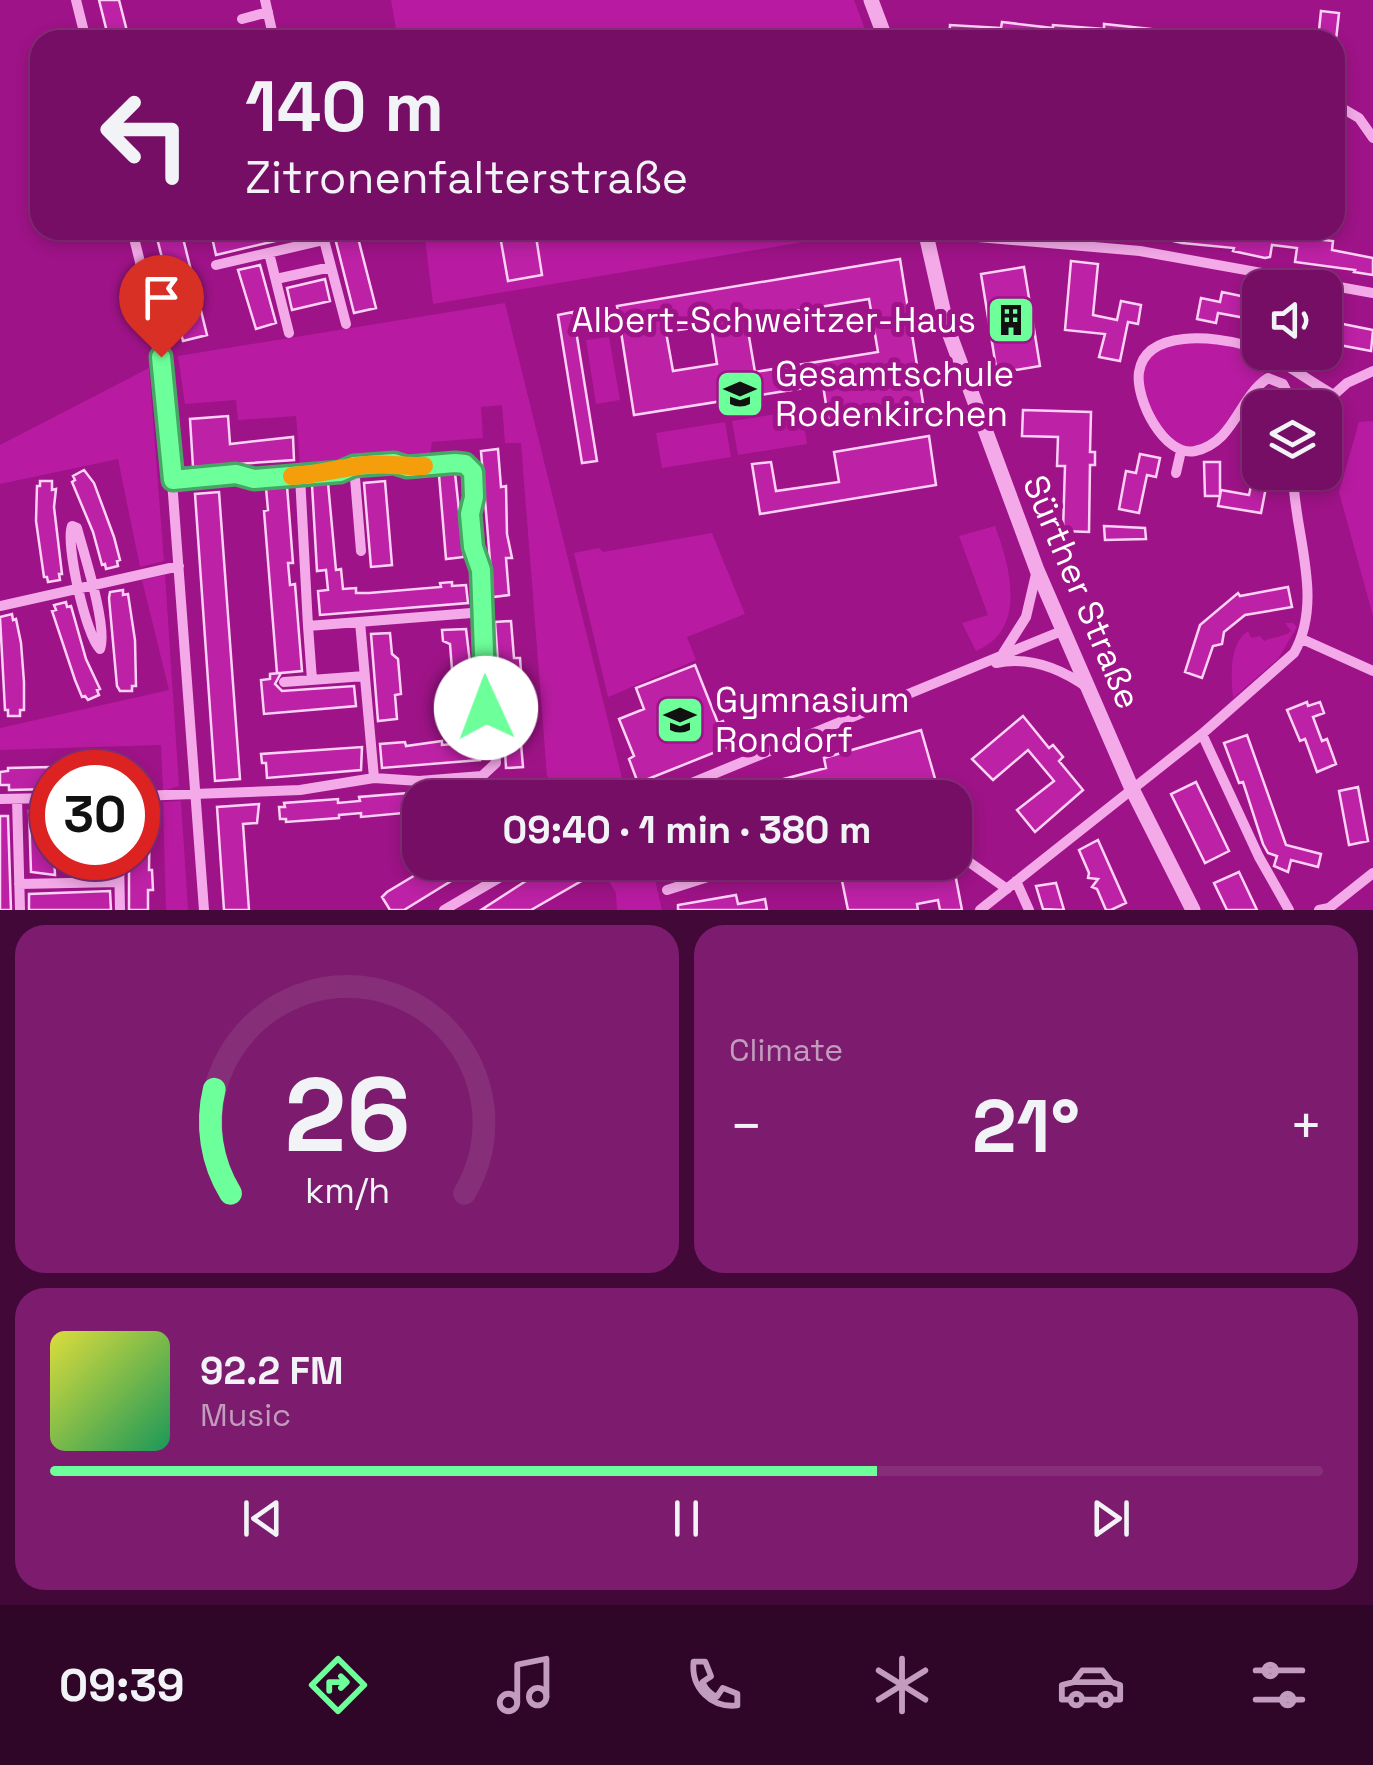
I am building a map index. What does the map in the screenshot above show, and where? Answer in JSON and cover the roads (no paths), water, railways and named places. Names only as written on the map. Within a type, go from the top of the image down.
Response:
[{"type":"street","points":[[76,0],[84,30]]},
{"type":"street","points":[[871,0],[882,30]]},
{"type":"street","points":[[242,18],[266,6]]},
{"type":"street","points":[[1345,110],[1359,118],[1373,138]]},
{"type":"street","points":[[134,240],[161,357],[204,910]]},
{"type":"street","points":[[216,265],[308,240]]},
{"type":"street","points":[[324,240],[346,324]]},
{"type":"street","name":"Sürther Straße","points":[[928,240],[947,327],[1037,570],[1132,789],[1193,910]]},
{"type":"street","points":[[1057,240],[1373,293]]},
{"type":"street","points":[[269,253],[289,334]]},
{"type":"street","points":[[276,279],[331,267]]},
{"type":"street","points":[[1242,345],[1178,338],[1154,351],[1138,373],[1154,424],[1181,451],[1190,452],[1218,441],[1254,390],[1268,378]]},
{"type":"street","points":[[1267,370],[1268,378]]},
{"type":"street","points":[[1290,370],[1325,390]]},
{"type":"street","points":[[1339,390],[1373,371]]},
{"type":"street","points":[[1268,378],[1282,384],[1285,390]]},
{"type":"street","points":[[1176,473],[1181,451]]},
{"type":"street","points":[[160,795],[329,788],[374,778],[419,781],[482,776],[496,763],[494,724],[486,708],[481,570],[473,547],[470,514],[473,472],[465,464],[407,467],[394,463],[300,476],[254,479],[236,474],[173,480]]},
{"type":"street","points":[[354,466],[360,551]]},
{"type":"street","points":[[300,476],[312,680]]},
{"type":"street","points":[[980,910],[1287,662],[1302,639],[1307,586],[1294,490]]},
{"type":"street","points":[[72,526],[77,528],[92,584],[102,637],[100,649],[92,638],[79,588],[70,538],[72,526]]},
{"type":"street","points":[[0,606],[179,566]]},
{"type":"street","points":[[1002,656],[1026,616],[1037,570]]},
{"type":"street","points":[[308,626],[484,612]]},
{"type":"street","points":[[360,622],[374,778]]},
{"type":"street","points":[[699,780],[1064,630]]},
{"type":"street","points":[[1302,639],[1373,671]]},
{"type":"street","points":[[976,668],[1022,660],[1070,675],[1088,688]]},
{"type":"street","points":[[284,682],[365,676]]},
{"type":"street","points":[[1202,734],[1289,910]]},
{"type":"street","points":[[0,799],[30,799]]},
{"type":"street","points":[[17,799],[20,910]]},
{"type":"street","points":[[972,862],[1012,885],[1029,910]]},
{"type":"street","points":[[1319,910],[1330,907],[1373,873]]},
{"type":"street","points":[[444,910],[495,880]]},
{"type":"street","points":[[667,890],[698,880]]},
{"type":"street","points":[[19,884],[120,882],[120,910]]},
{"type":"place","name":"Albert-Schweitzer-Haus","points":[[1011,320]]},
{"type":"place","name":"Gesamtschule Rodenkirchen","points":[[740,394]]},
{"type":"place","name":"Gymnasium Rondorf","points":[[680,720]]}]
